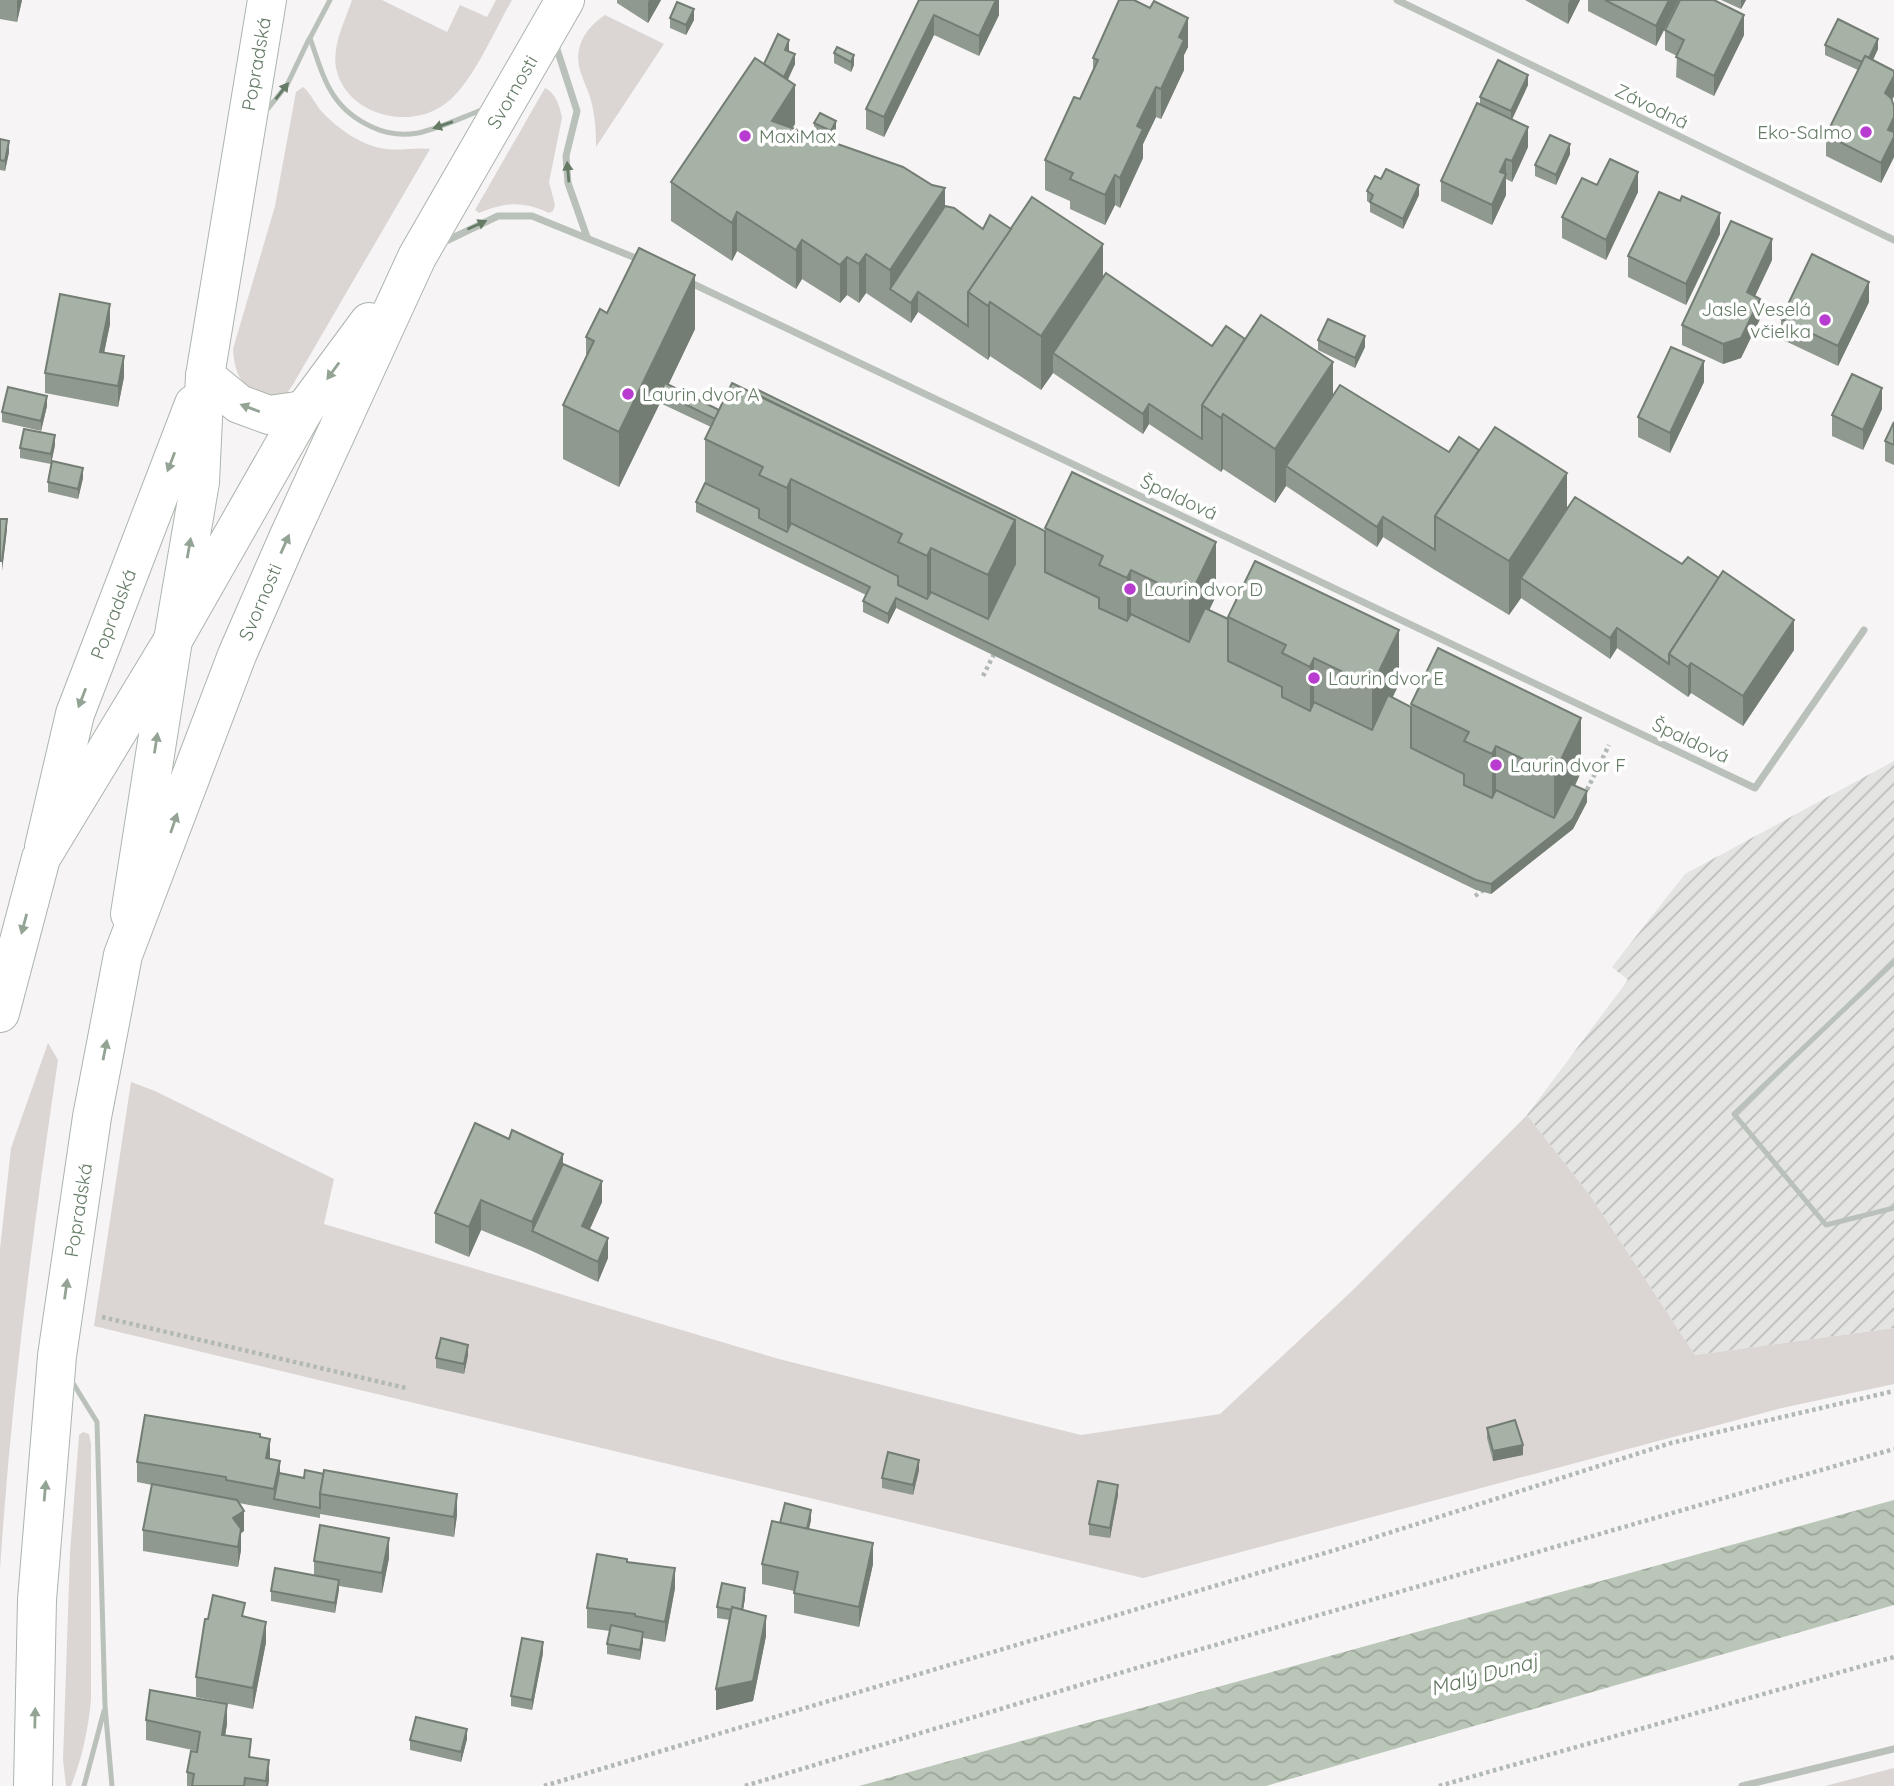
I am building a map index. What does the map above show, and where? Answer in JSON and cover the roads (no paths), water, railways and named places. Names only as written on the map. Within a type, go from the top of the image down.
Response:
[{"type":"main road","name":"Popradská","points":[[33,1786],[37,1600],[64,1367],[64,1308],[92,1116],[123,956],[201,482],[205,376],[252,127],[267,0]]},
{"type":"main road","name":"Svornosti","points":[[123,956],[254,615],[417,257],[558,13]]},
{"type":"main road","name":"Svornosti","points":[[173,640],[304,410],[417,257]]},
{"type":"main road","name":"Popradská","points":[[0,1013],[75,714],[205,376]]},
{"type":"main road","points":[[205,376],[239,404],[269,415],[304,410]]},
{"type":"main road","name":"Popradská","points":[[41,858],[173,640]]},
{"type":"street","name":"Závodná","points":[[1397,0],[1894,240]]},
{"type":"street","points":[[558,13],[577,111],[566,156],[567,169],[587,237]]},
{"type":"street","points":[[417,257],[498,216],[532,216],[647,263]]},
{"type":"street","name":"Špaldová","points":[[683,279],[1755,788],[1864,630]]},
{"type":"street","points":[[1742,1786],[1894,1749]]},
{"type":"lane","points":[[252,127],[287,85],[330,0]]},
{"type":"lane","points":[[310,38],[321,71],[338,105],[356,120],[389,135],[418,133],[507,101]]},
{"type":"lane","points":[[1894,962],[1734,1114],[1826,1225],[1894,1208]]},
{"type":"lane","points":[[64,1367],[97,1422],[105,1706],[112,1786]]},
{"type":"lane","points":[[84,1786],[105,1706]]},
{"type":"water","name":"Malý Dunaj","points":[[1894,1500],[1894,1605],[1266,1786],[859,1786]]},
{"type":"place","name":"Eko-Salmo","points":[[1866,132]]},
{"type":"place","name":"MaxiMax","points":[[745,136]]},
{"type":"place","name":"Jasle Veselá včielka","points":[[1825,320]]},
{"type":"place","name":"Laurin dvor A","points":[[628,394]]},
{"type":"place","name":"Laurin dvor D","points":[[1130,589]]},
{"type":"place","name":"Laurin dvor E","points":[[1314,678]]},
{"type":"place","name":"Laurin dvor F","points":[[1496,765]]}]
